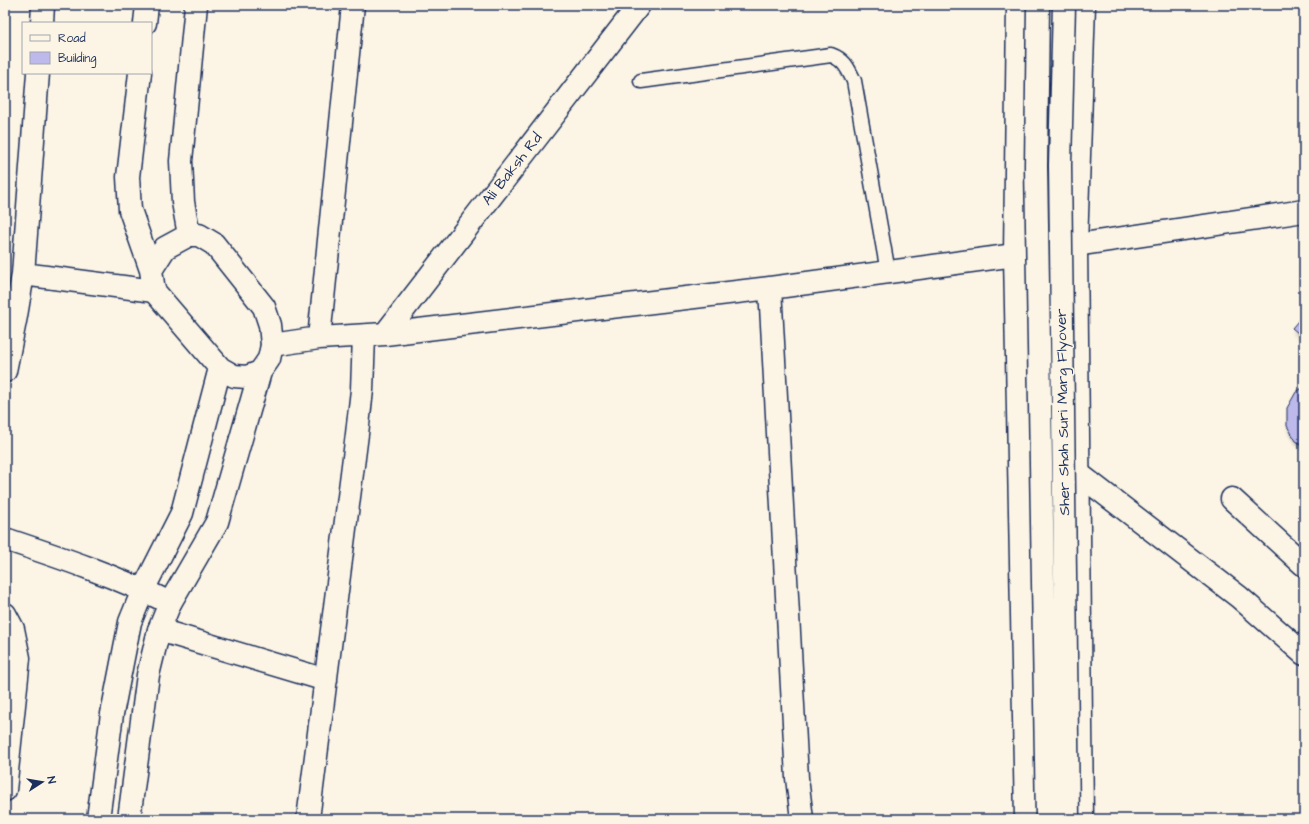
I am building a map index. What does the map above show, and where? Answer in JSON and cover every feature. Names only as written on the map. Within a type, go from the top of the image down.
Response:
[{"type":"main road","points":[[42,22],[43,5]]},
{"type":"main road","points":[[145,22],[147,5]]},
{"type":"main road","points":[[189,234],[183,202],[181,161],[196,5]]},
{"type":"main road","points":[[318,338],[352,5]]},
{"type":"main road","name":"Ali Baksh Rd","points":[[375,335],[639,5]]},
{"type":"main road","points":[[1018,5],[1015,255],[1026,819]]},
{"type":"main road","name":"Sher Shah Suri Marg Flyover","points":[[1038,5],[1036,166],[1047,819]]},
{"type":"main road","name":"Sher Shah Suri Marg Flyover","points":[[1064,5],[1060,165],[1068,819]]},
{"type":"main road","points":[[1082,819],[1076,245],[1084,5]]},
{"type":"main road","points":[[5,371],[10,316],[23,274],[38,74]]},
{"type":"main road","points":[[140,74],[128,177],[130,210],[153,280],[220,368],[234,376],[247,377],[260,372]]},
{"type":"main road","points":[[272,345],[318,338],[375,335],[770,288],[1015,255],[1304,211]]},
{"type":"main road","points":[[129,819],[148,675],[159,630],[170,603],[217,522],[260,372],[269,359],[272,345],[270,325],[264,307],[214,244],[198,235],[189,234],[165,248],[153,280]]},
{"type":"main road","points":[[23,274],[153,280]]},
{"type":"main road","points":[[770,288],[797,770],[802,819]]},
{"type":"main road","points":[[308,819],[362,390],[375,335]]},
{"type":"main road","points":[[98,819],[112,714],[130,622],[143,590],[182,513],[220,368]]},
{"type":"main road","points":[[1079,474],[1239,597],[1304,654]]},
{"type":"main road","points":[[1232,499],[1304,565]]},
{"type":"main road","points":[[5,539],[84,565],[170,603]]},
{"type":"main road","points":[[5,614],[13,629],[19,658],[5,790]]},
{"type":"main road","points":[[159,630],[326,680]]},
{"type":"lane","points":[[641,81],[831,55],[838,58],[847,65],[854,81],[888,272]]},
{"type":"building","points":[[1304,314],[1304,338],[1292,328]]},
{"type":"building","points":[[1304,387],[1304,446],[1296,441],[1287,426],[1287,408],[1296,392]]}]
